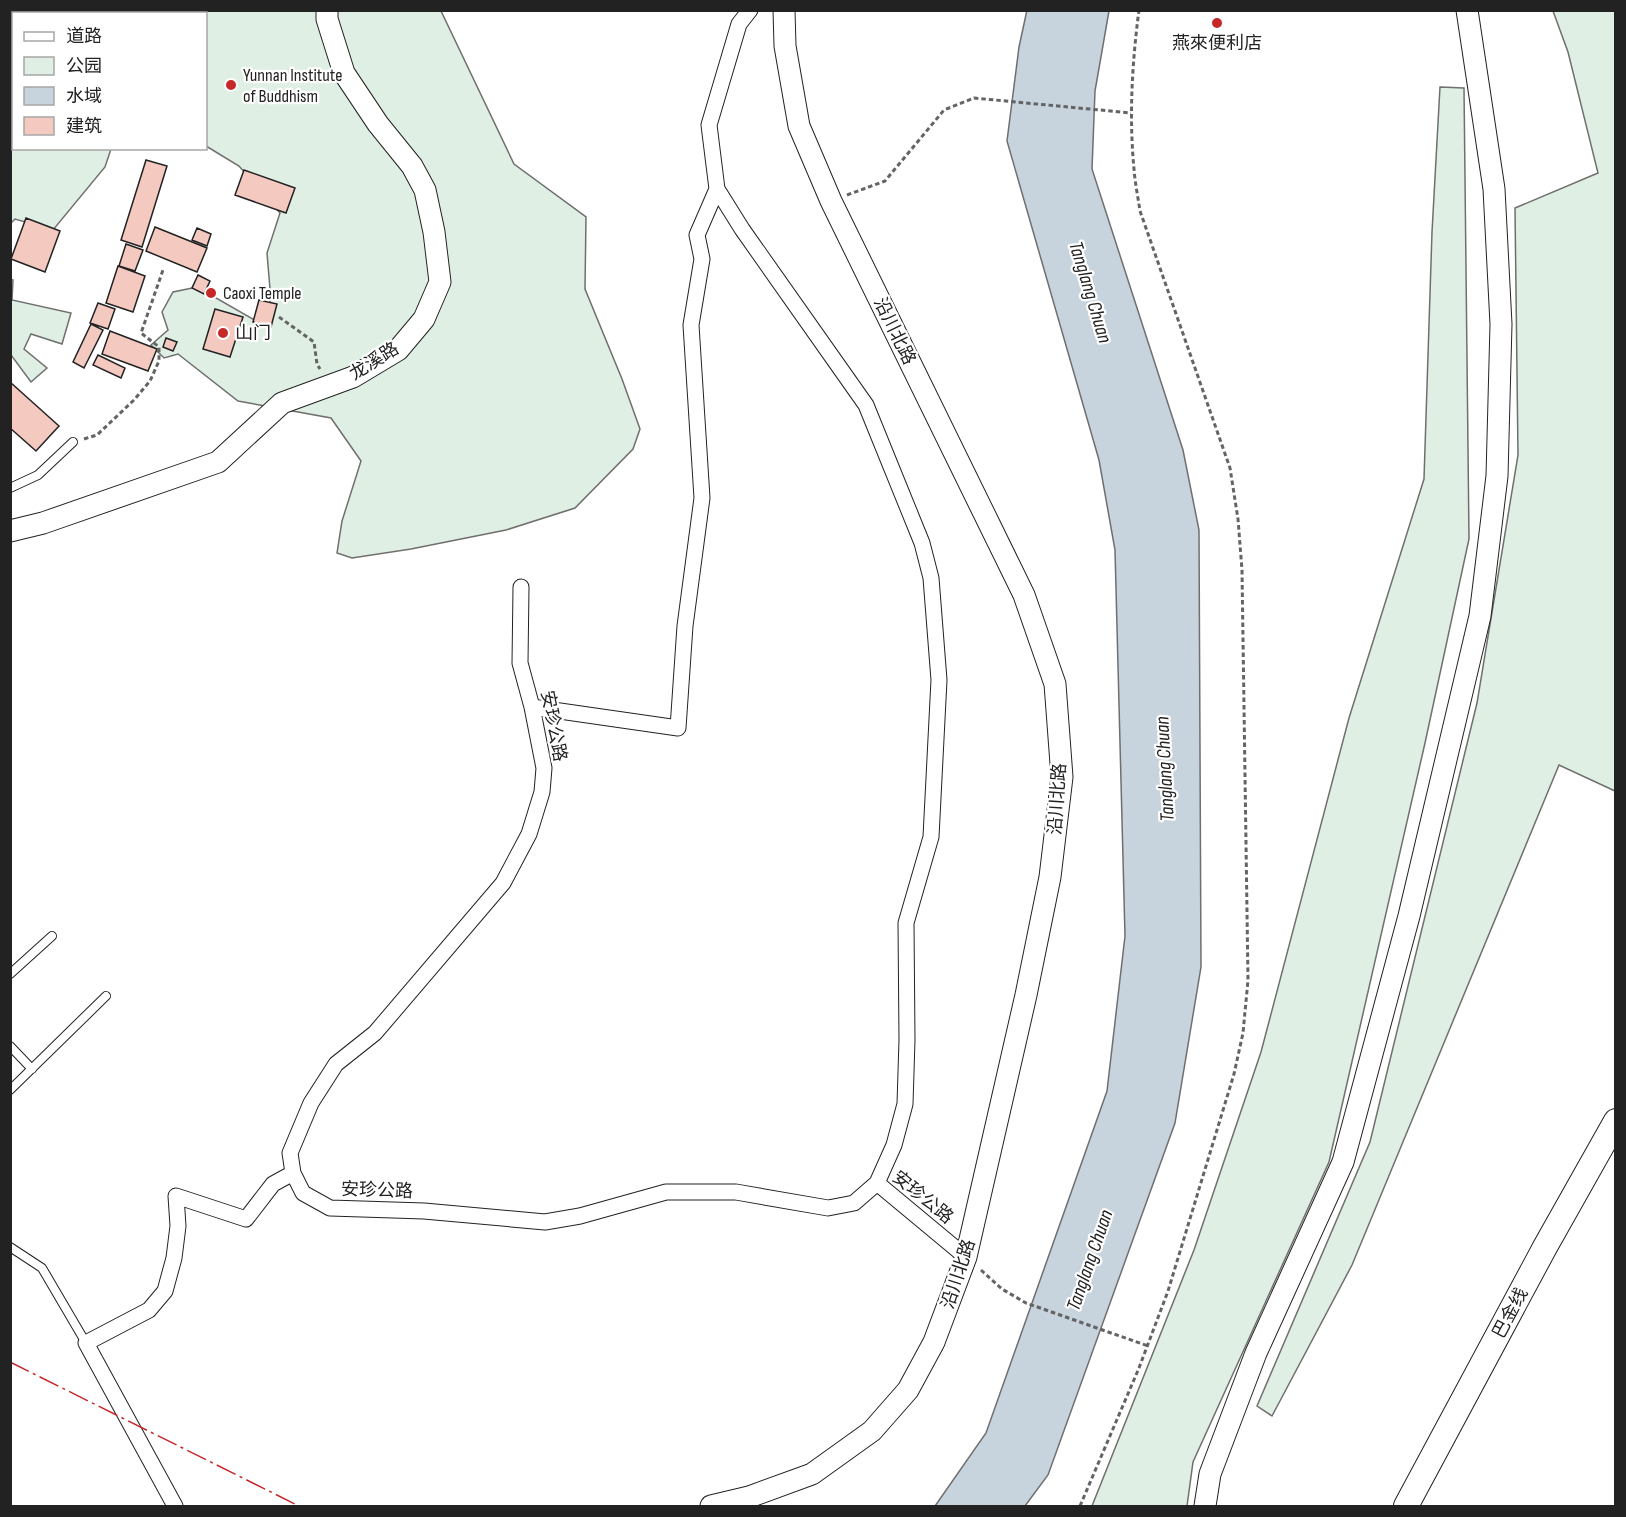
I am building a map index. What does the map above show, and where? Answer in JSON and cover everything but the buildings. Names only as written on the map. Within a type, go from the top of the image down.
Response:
[{"type":"highway","name":"巴金线","points":[[1406,1506],[1545,1247],[1616,1121]]},
{"type":"main road","name":"龙溪路","points":[[10,531],[43,523],[218,462],[282,403],[353,377],[398,350],[424,319],[440,282],[434,232],[425,189],[412,166],[378,124],[344,73],[327,20],[327,10]]},
{"type":"main road","name":"沿川北路","points":[[711,1506],[749,1497],[812,1474],[872,1431],[908,1390],[934,1342],[966,1257],[1026,995],[1050,877],[1062,777],[1055,684],[1024,595],[831,201],[800,126],[784,45],[784,10]]},
{"type":"main road","points":[[1205,1506],[1210,1474],[1256,1353],[1343,1162],[1410,916],[1480,616],[1497,476],[1501,324],[1494,189],[1467,10]]},
{"type":"street","points":[[750,10],[738,24],[709,124],[717,189],[742,229],[866,405],[922,543],[931,578],[939,680],[932,837],[906,923],[905,1104],[894,1145],[877,1183]]},
{"type":"street","points":[[532,707],[678,728],[685,626],[702,498],[691,325],[702,259],[697,235],[717,189]]},
{"type":"street","name":"安珍公路","points":[[521,587],[520,663],[532,707],[544,768],[542,792],[529,834],[503,883],[375,1033],[336,1064],[311,1102],[290,1153],[293,1173],[303,1193],[330,1208],[424,1211],[545,1222],[580,1216],[666,1192],[736,1192],[828,1208],[854,1203],[877,1183],[966,1257]]},
{"type":"street","points":[[175,1506],[86,1343],[149,1310],[165,1291],[174,1258],[178,1226],[176,1196],[246,1219],[273,1184],[293,1173]]},
{"type":"lane","points":[[10,488],[38,475],[73,442]]},
{"type":"lane","points":[[10,974],[52,936]]},
{"type":"lane","points":[[10,1090],[106,996]]},
{"type":"lane","points":[[10,1046],[32,1069]]},
{"type":"lane","points":[[10,1247],[42,1268],[86,1343]]},
{"type":"path","points":[[1080,1506],[1148,1346],[1168,1291],[1234,1074],[1243,1033],[1248,980],[1242,570],[1238,519],[1230,468],[1140,211],[1134,171],[1131,113],[1139,10]]},
{"type":"path","points":[[831,201],[885,181],[944,110],[974,98],[1131,113]]},
{"type":"path","points":[[73,442],[97,435],[134,400],[150,381],[159,361],[159,347],[141,333],[163,270]]},
{"type":"path","points":[[279,317],[314,342],[317,364],[328,386]]},
{"type":"path","points":[[966,1257],[1002,1289],[1026,1303],[1148,1346]]},
{"type":"green space","points":[[11,11],[441,11],[514,164],[586,217],[585,289],[640,429],[633,449],[575,508],[506,530],[411,549],[352,558],[337,553],[342,521],[361,461],[331,418],[238,401],[178,354],[164,358],[151,345],[168,330],[162,312],[173,292],[197,287],[270,329],[267,253],[280,213],[239,166],[207,147],[207,12],[12,12],[11,44]]},
{"type":"green space","points":[[1553,11],[1615,11],[1615,791],[1559,765],[1352,1265],[1272,1416],[1257,1406],[1370,1142],[1477,703],[1518,455],[1515,208],[1598,173],[1568,52]]},
{"type":"green space","points":[[10,76],[12,78],[12,150],[111,150],[105,167],[53,230],[15,219],[11,223]]},
{"type":"green space","points":[[1440,87],[1464,88],[1469,539],[1329,1162],[1193,1462],[1187,1506],[1092,1506],[1194,1250],[1261,1052],[1349,718],[1424,479],[1432,232]]},
{"type":"green space","points":[[10,279],[13,280],[12,300],[71,313],[62,344],[31,334],[24,349],[47,368],[31,382],[11,355]]},
{"type":"water","name":"Tanglang Chuan","points":[[1027,10],[1109,11],[1095,91],[1092,169],[1183,450],[1199,530],[1201,967],[1175,1123],[1048,1475],[1025,1506],[935,1506],[986,1433],[1107,1091],[1125,936],[1115,550],[1099,460],[1007,141],[1019,47]]},
{"type":"power","points":[[10,1362],[299,1506]]},
{"type":"place","name":"燕來便利店","points":[[1217,23]]},
{"type":"place","name":"Yunnan Institute of Buddhism","points":[[231,85]]},
{"type":"place","name":"Caoxi Temple","points":[[211,293]]},
{"type":"place","name":"山门","points":[[223,333]]}]
